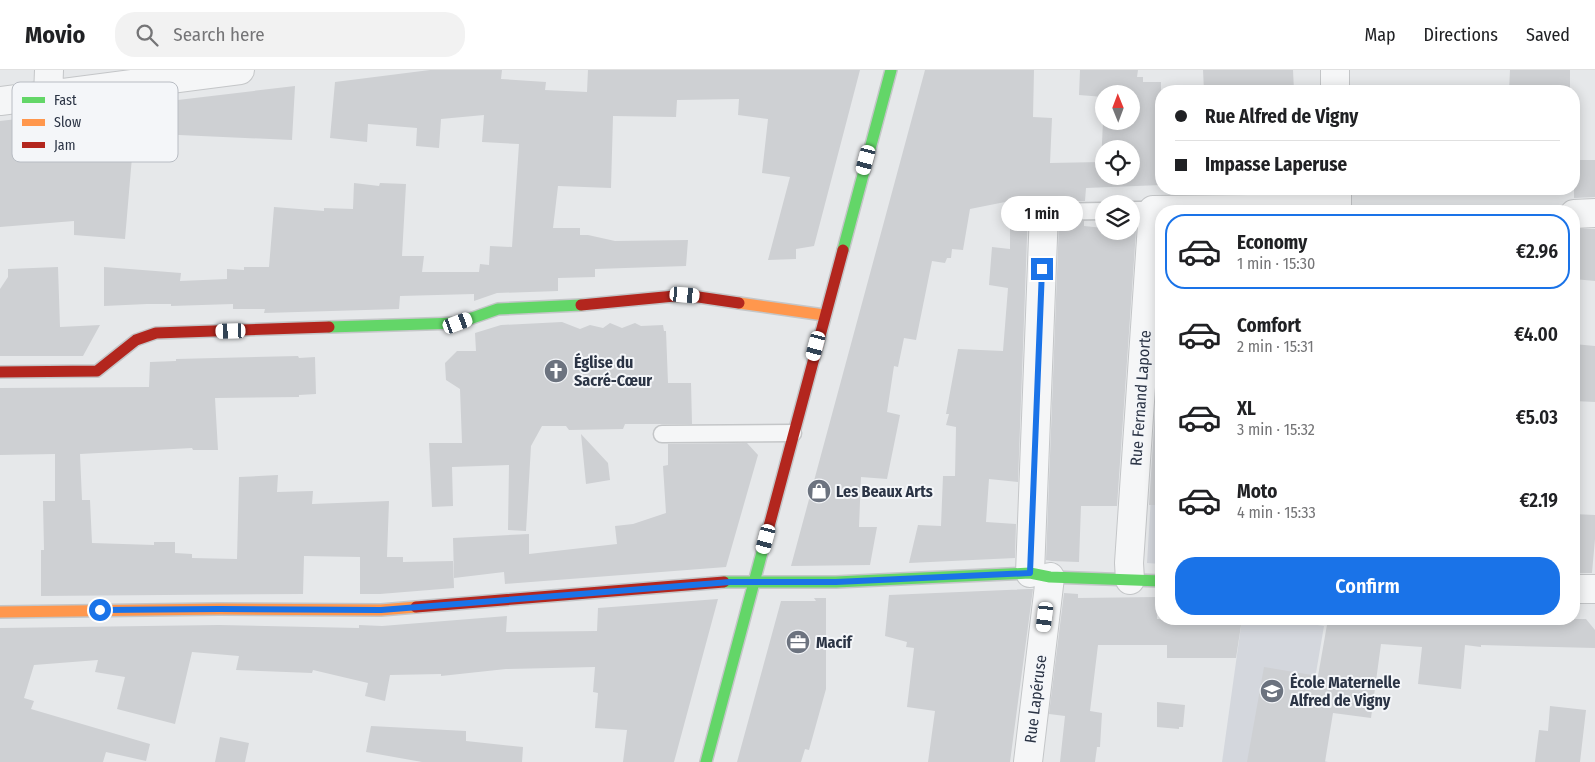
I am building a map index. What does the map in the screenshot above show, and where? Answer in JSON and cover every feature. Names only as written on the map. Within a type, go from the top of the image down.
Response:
[{"type":"street","points":[[63,82],[240,70]]},
{"type":"street","points":[[706,762],[891,70]]},
{"type":"street","points":[[1335,70],[1335,85]]},
{"type":"street","points":[[0,101],[12,96]]},
{"type":"street","name":"Rue Fernand Laporte","points":[[1286,205],[1343,203]]},
{"type":"street","name":"Rue Fernand Laporte","points":[[1130,580],[1129,563],[1142,210],[1155,210]]},
{"type":"street","name":"Rue Lapéruse","points":[[1028,762],[1040,575],[1044,212]]},
{"type":"street","points":[[1580,214],[1595,213]]},
{"type":"street","points":[[0,372],[96,371],[136,340],[156,333],[458,323],[498,309],[592,305],[685,295],[824,315]]},
{"type":"street","points":[[0,612],[219,609],[381,610],[730,582],[836,582],[1040,575],[1155,581]]},
{"type":"street","points":[[1580,589],[1595,589]]},
{"type":"lane","points":[[1044,212],[1095,211]]},
{"type":"lane","points":[[662,434],[793,433]]},
{"type":"shaded area","points":[[1154,446],[1155,564],[1147,563]]},
{"type":"shaded area","name":"École Maternelle Alfred de Vigny","points":[[1241,625],[1324,626],[1302,755],[1328,762],[1222,762]]},
{"type":"building","points":[[430,70],[502,70],[501,79],[546,82],[545,90],[587,92],[588,70],[860,70],[814,246],[796,249],[796,259],[768,260],[790,177],[762,173],[768,119],[738,115],[739,99],[677,100],[676,117],[613,116],[611,188],[558,186],[553,228],[580,228],[580,235],[615,241],[688,240],[686,266],[595,269],[595,277],[558,278],[558,291],[497,293],[474,301],[474,294],[400,296],[399,309],[264,313],[265,309],[233,309],[233,304],[104,306],[104,267],[181,273],[180,281],[227,279],[227,269],[244,270],[244,267],[269,267],[274,207],[324,211],[324,208],[353,209],[354,183],[379,186],[380,183],[406,184],[402,256],[424,256],[422,272],[479,272],[480,264],[489,265],[490,246],[512,247],[519,144],[482,142],[484,115],[441,119],[439,148],[416,146],[417,128],[368,124],[367,142],[330,138],[335,82]]},
{"type":"building","points":[[925,70],[1034,70],[1033,117],[1052,118],[1050,163],[1095,162],[1095,185],[1140,185],[1140,140],[1102,140],[1103,130],[1140,130],[1140,85],[1095,85],[1095,96],[1079,95],[1080,70],[1138,70],[1137,77],[1143,77],[1143,82],[1161,82],[1161,85],[1155,85],[1155,185],[1086,188],[1085,201],[1055,202],[1044,196],[1036,198],[1028,211],[1018,482],[989,479],[986,522],[1016,524],[1015,558],[909,563],[918,525],[941,526],[943,476],[955,476],[956,427],[946,425],[949,414],[946,414],[958,349],[1003,351],[1008,288],[989,285],[992,247],[1010,249],[1010,201],[970,209],[963,250],[952,249],[951,258],[947,258],[945,263],[932,261],[916,340],[904,338],[898,367],[894,366],[887,412],[900,415],[887,479],[861,477],[859,527],[877,527],[870,565],[791,566]]},
{"type":"building","points":[[1203,70],[1293,70],[1294,85],[1204,85]]},
{"type":"building","points":[[1510,70],[1570,70],[1570,85],[1509,85]]},
{"type":"building","points":[[295,86],[292,140],[178,135],[178,100]]},
{"type":"building","points":[[12,120],[12,162],[132,162],[125,239],[74,235],[74,221],[0,227],[0,121]]},
{"type":"building","points":[[1580,160],[1595,160],[1595,197],[1574,198],[1574,195],[1580,195]]},
{"type":"building","points":[[1084,221],[1084,226],[1095,227],[1095,240],[1135,240],[1117,506],[1081,506],[1079,562],[1046,560],[1059,222]]},
{"type":"building","points":[[1580,229],[1595,229],[1595,281],[1580,280]]},
{"type":"building","points":[[58,267],[60,327],[100,325],[83,356],[0,356],[0,289],[8,277],[8,269]]},
{"type":"building","name":"Église du Sacré-Cœur","points":[[562,322],[580,329],[590,325],[603,328],[610,323],[622,328],[635,323],[641,326],[663,325],[664,331],[666,331],[668,383],[691,383],[692,424],[625,424],[623,429],[569,430],[566,426],[542,426],[531,446],[526,531],[508,530],[509,465],[452,467],[453,506],[432,507],[429,443],[462,443],[460,389],[446,380],[445,363],[457,351],[476,351],[475,333],[501,325]]},
{"type":"building","points":[[1580,345],[1595,346],[1595,402],[1580,401]]},
{"type":"building","points":[[298,356],[299,358],[315,357],[316,394],[299,395],[299,397],[215,398],[218,450],[193,450],[192,448],[80,454],[82,500],[90,500],[92,543],[154,545],[154,542],[175,542],[175,553],[192,554],[192,558],[237,559],[239,477],[278,475],[277,492],[313,491],[312,504],[389,501],[387,557],[403,557],[403,562],[453,561],[454,588],[360,594],[360,557],[304,556],[303,594],[41,596],[41,550],[44,550],[43,501],[55,501],[55,454],[0,455],[0,388],[149,387],[150,362],[176,361],[176,359]]},
{"type":"building","points":[[1155,412],[1155,505],[1149,505]]},
{"type":"building","points":[[581,434],[608,463],[610,480],[586,484]]},
{"type":"building","points":[[747,443],[758,455],[726,567],[505,584],[504,572],[454,578],[453,538],[529,534],[529,554],[617,544],[615,526],[633,524],[666,513],[663,466],[668,465],[668,444]]},
{"type":"building","points":[[1580,514],[1595,515],[1592,573],[1580,573]]},
{"type":"building","points":[[1033,589],[1010,762],[928,762],[935,711],[907,707],[914,648],[906,647],[907,642],[885,636],[889,595]]},
{"type":"building","points":[[1064,593],[1078,594],[1078,598],[1155,597],[1155,625],[1241,625],[1236,658],[1167,658],[1167,645],[1098,645],[1090,711],[1102,713],[1100,747],[1097,747],[1095,762],[1060,762],[1065,716],[1049,714]]},
{"type":"building","points":[[814,598],[826,598],[826,689],[809,750],[805,749],[801,762],[737,762],[781,601],[816,601]]},
{"type":"building","points":[[718,599],[674,762],[623,762],[627,730],[595,728],[598,693],[593,692],[595,667],[506,669],[441,676],[441,674],[390,675],[385,701],[365,696],[368,683],[313,670],[312,673],[236,670],[239,656],[192,652],[175,724],[117,709],[125,677],[95,672],[98,660],[34,665],[24,698],[34,701],[31,709],[150,744],[146,761],[106,752],[103,762],[0,762],[0,628],[219,625],[359,628],[359,625],[382,626],[507,616],[506,632],[597,631],[598,608]]},
{"type":"building","points":[[1580,619],[1586,619],[1595,630],[1595,648],[1481,645],[1481,647],[1465,645],[1461,689],[1418,684],[1422,647],[1381,644],[1371,718],[1333,713],[1325,762],[1247,762],[1264,667],[1318,676],[1327,625],[1580,625]]},
{"type":"building","points":[[1157,702],[1185,705],[1183,727],[1179,727],[1179,729],[1157,727]]},
{"type":"building","points":[[1550,706],[1586,710],[1580,762],[1535,762],[1539,730],[1548,731]]},
{"type":"building","points":[[371,726],[466,731],[466,741],[523,747],[522,762],[422,762],[366,752]]},
{"type":"building","points":[[220,737],[249,743],[245,762],[215,762]]},
{"type":"traffic: fast","points":[[843,250],[891,70]]},
{"type":"traffic: fast","points":[[329,327],[458,323],[498,309],[581,305]]},
{"type":"traffic: fast","points":[[706,762],[768,530]]},
{"type":"traffic: fast","points":[[724,582],[836,582],[1030,573],[1050,577],[1155,581]]},
{"type":"traffic: slow","points":[[739,303],[824,315]]},
{"type":"traffic: slow","points":[[0,612],[219,609],[381,610],[416,607]]},
{"type":"traffic: jam","points":[[768,530],[843,250]]},
{"type":"traffic: jam","points":[[581,305],[685,295],[739,303]]},
{"type":"traffic: jam","points":[[0,372],[97,371],[136,340],[156,333],[329,327]]},
{"type":"traffic: jam","points":[[416,607],[724,582]]},
{"type":"place","name":"Église du Sacré-Cœur","points":[[556,371]]},
{"type":"place","name":"Les Beaux Arts","points":[[819,491]]},
{"type":"place","name":"Macif","points":[[798,642]]},
{"type":"place","name":"École Maternelle Alfred de Vigny","points":[[1272,691]]},
{"type":"route","points":[[100,610],[381,610],[730,582],[836,582],[1030,573],[1042,269]]}]
